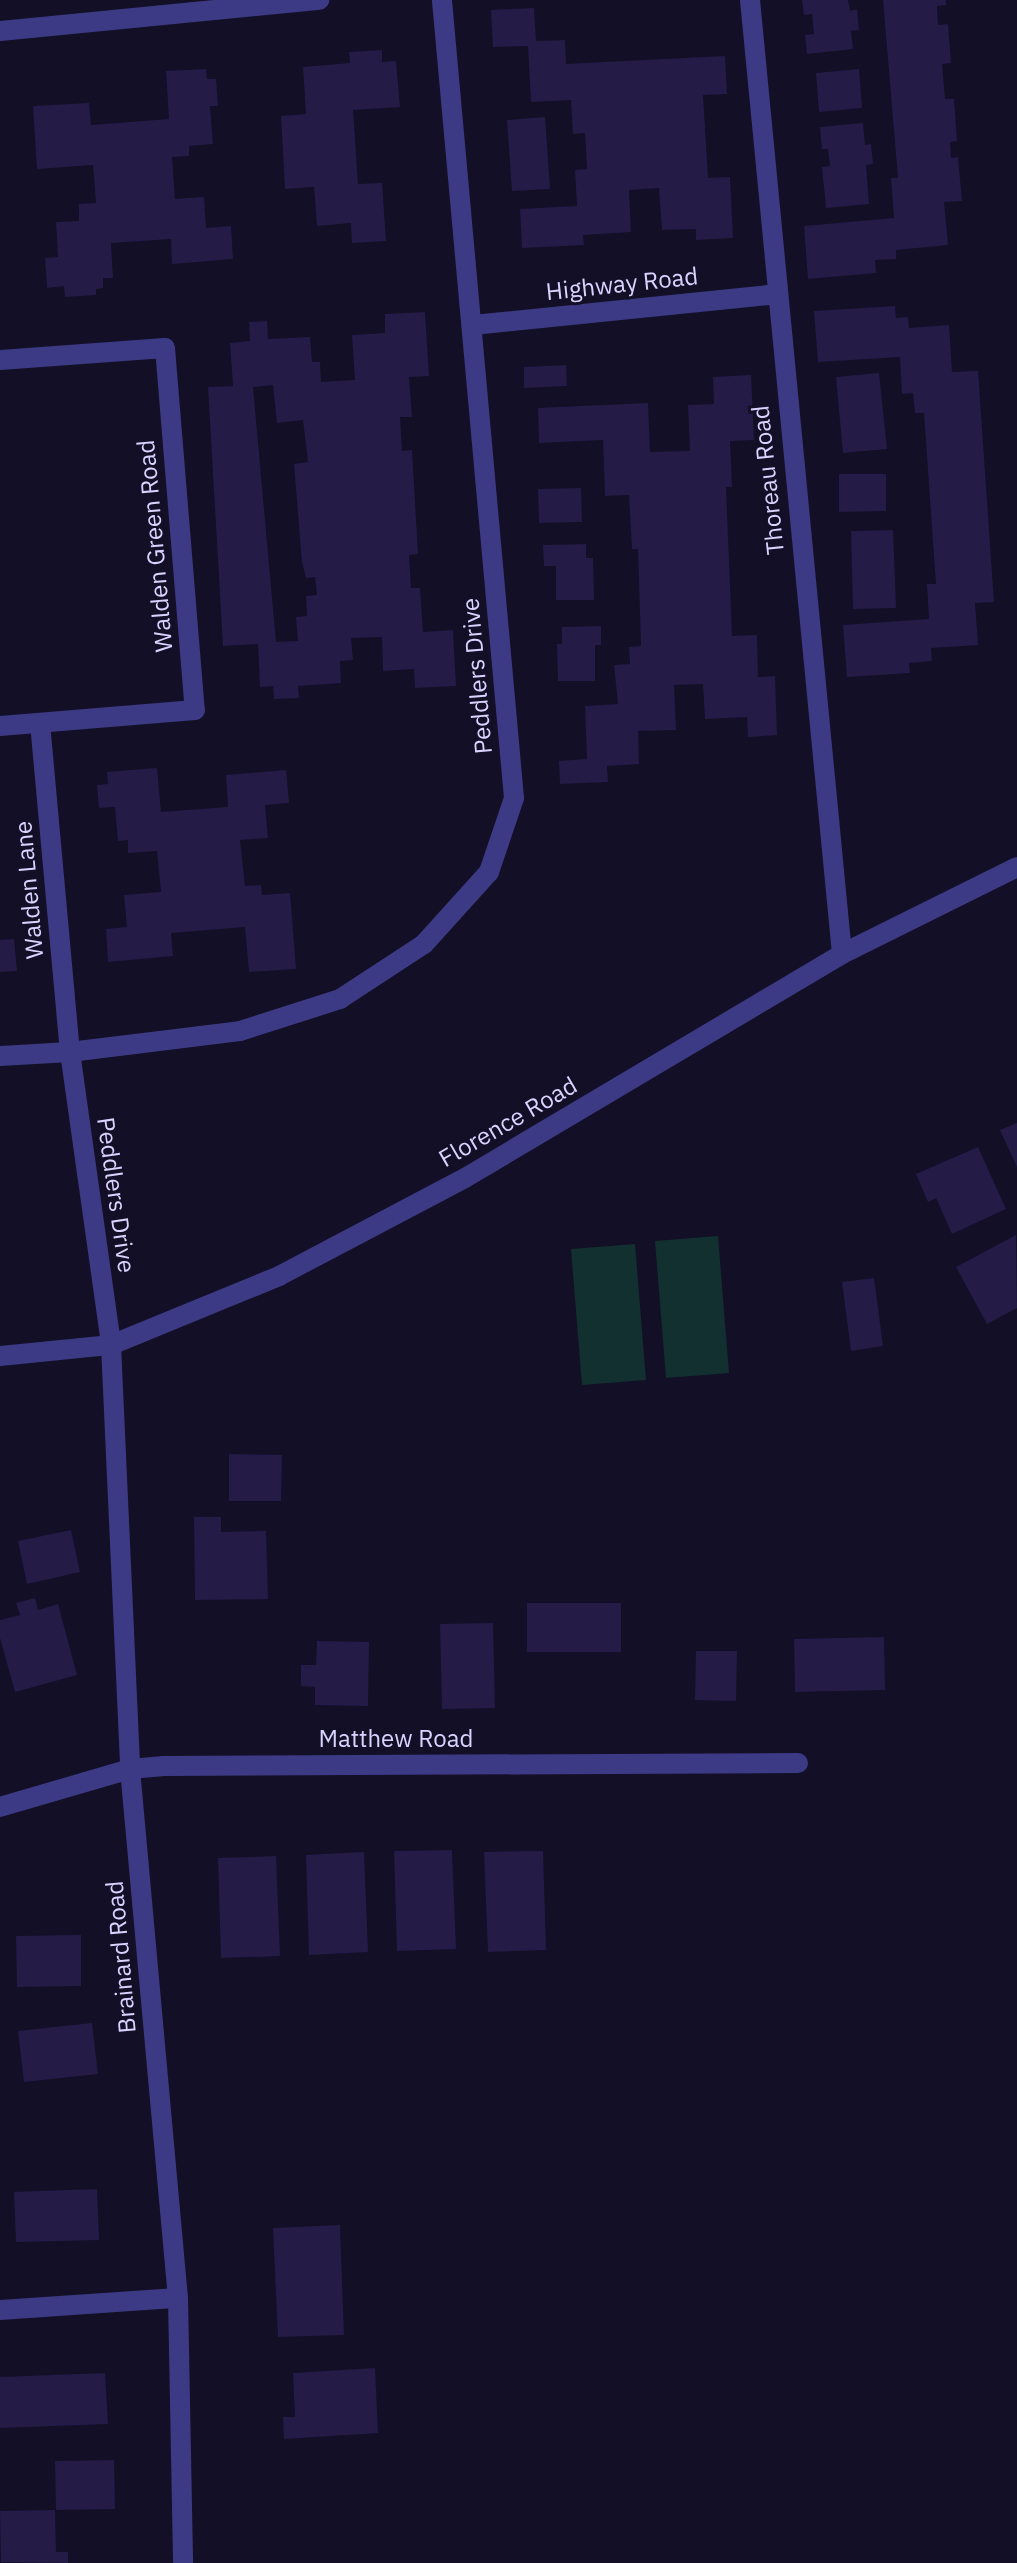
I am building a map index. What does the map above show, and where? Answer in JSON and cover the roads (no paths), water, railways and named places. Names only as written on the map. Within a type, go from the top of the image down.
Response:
[{"type":"street","points":[[0,31],[319,0]]},
{"type":"street","name":"Peddlers Drive","points":[[0,1056],[70,1052],[240,1031],[340,999],[424,944],[489,872],[514,798],[442,0]]},
{"type":"street","name":"Thoreau Road","points":[[750,0],[842,954]]},
{"type":"street","name":"Highway Road","points":[[473,325],[776,294]]},
{"type":"street","name":"Walden Green Road","points":[[0,360],[165,348],[195,710],[0,726]]},
{"type":"street","name":"Walden Lane","points":[[40,723],[70,1052]]},
{"type":"street","name":"Florence Road","points":[[0,1356],[111,1345],[279,1276],[465,1178],[842,954],[1017,867]]},
{"type":"street","name":"Peddlers Drive","points":[[70,1052],[111,1345]]},
{"type":"street","name":"Brainard Road","points":[[111,1345],[130,1769],[178,2298],[183,2563]]},
{"type":"street","name":"Matthew Road","points":[[0,1807],[130,1769],[196,1765],[798,1763]]},
{"type":"street","points":[[0,2310],[178,2298]]}]
